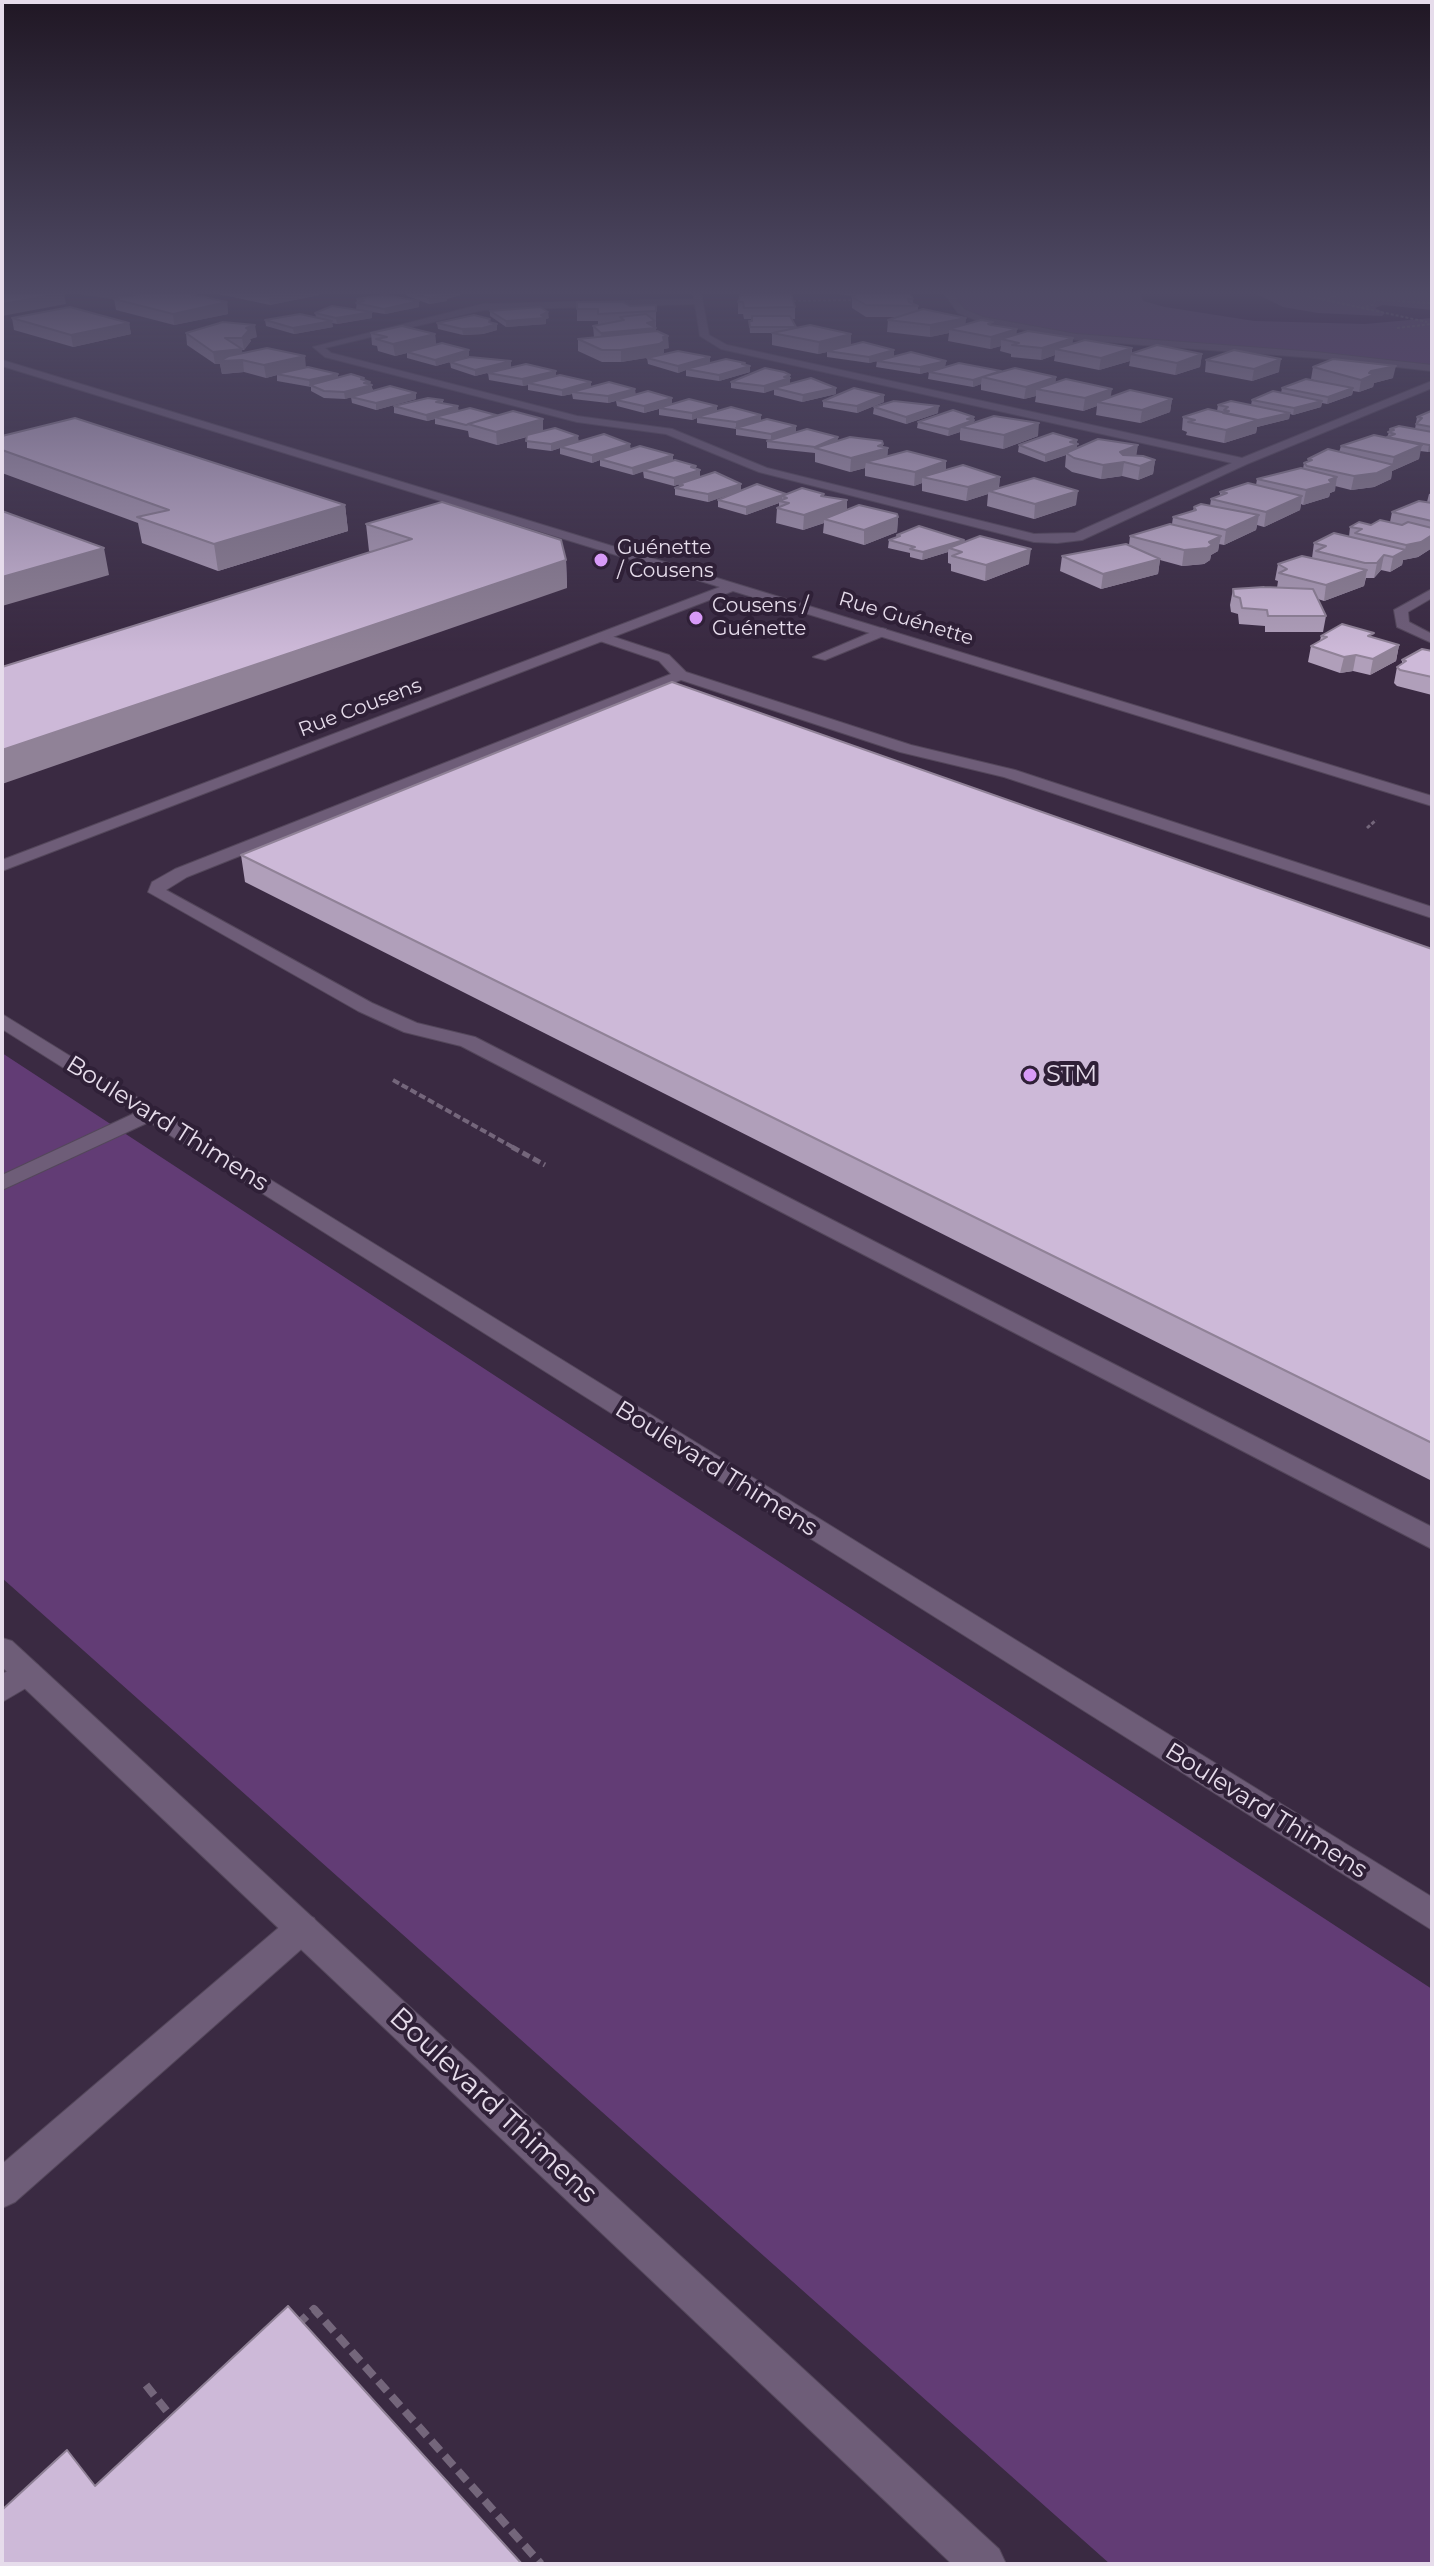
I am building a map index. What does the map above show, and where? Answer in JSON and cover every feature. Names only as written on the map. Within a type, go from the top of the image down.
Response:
[{"type":"street","name":"Rue Guénette","points":[[164,413],[1432,801]]},
{"type":"street","points":[[553,413],[668,431],[763,470],[1034,538],[1078,537],[1243,462],[1362,413]]},
{"type":"street","points":[[1021,413],[1243,462]]},
{"type":"street","name":"Rue Cousens","points":[[2,866],[732,587]]},
{"type":"street","points":[[1432,593],[1401,610],[1402,624],[1432,639]]},
{"type":"street","points":[[820,657],[881,632]]},
{"type":"street","points":[[602,637],[664,658],[681,675],[906,749],[1009,773],[1432,913]]},
{"type":"street","points":[[681,675],[181,873],[158,886],[161,896],[365,1007],[411,1028],[468,1041],[1432,1539]]},
{"type":"street","name":"Boulevard Thimens","points":[[2,1020],[1432,1915]]},
{"type":"street","points":[[2,1183],[151,1113]]},
{"type":"street","name":"Boulevard Thimens","points":[[10,1671],[302,1928],[984,2564]]},
{"type":"street","points":[[2,2189],[302,1928]]},
{"type":"path","points":[[393,1080],[545,1165]]},
{"type":"path","points":[[292,2329],[314,2309],[541,2564]]},
{"type":"path","points":[[146,2385],[183,2433]]},
{"type":"shaded area","points":[[2,1053],[1432,1989],[1432,2564],[1110,2564],[2,1578]]},
{"type":"building","points":[[452,413],[496,415],[466,425],[435,417]]},
{"type":"building","points":[[507,413],[543,419],[496,432],[468,424]]},
{"type":"building","points":[[711,413],[761,415],[736,422],[697,417]]},
{"type":"building","points":[[892,413],[919,413],[906,417]]},
{"type":"building","points":[[945,413],[974,417],[967,419],[974,420],[949,429],[918,422]]},
{"type":"building","points":[[1196,413],[1225,413],[1258,420],[1226,430],[1188,422],[1195,420],[1183,417]]},
{"type":"building","points":[[1223,413],[1289,413],[1290,413],[1258,420]]},
{"type":"building","points":[[1432,413],[1432,427],[1416,424],[1422,418],[1417,417]]},
{"type":"building","points":[[994,416],[1039,423],[1004,435],[961,427]]},
{"type":"building","points":[[75,418],[345,505],[214,544],[137,517],[169,510],[2,450],[2,436]]},
{"type":"building","points":[[767,419],[796,426],[771,434],[736,428]]},
{"type":"building","points":[[1399,426],[1432,432],[1432,445],[1387,437],[1395,434],[1388,432],[1394,430],[1390,429]]},
{"type":"building","points":[[555,428],[578,436],[551,444],[526,441],[527,435]]},
{"type":"building","points":[[807,429],[838,437],[815,447],[767,441]]},
{"type":"building","points":[[1053,433],[1077,440],[1070,442],[1078,444],[1045,455],[1019,445]]},
{"type":"building","points":[[604,434],[630,444],[592,455],[560,447]]},
{"type":"building","points":[[1374,435],[1422,445],[1394,457],[1341,446]]},
{"type":"building","points":[[850,437],[882,441],[883,444],[878,446],[888,448],[851,458],[815,448]]},
{"type":"building","points":[[1098,439],[1138,445],[1120,452],[1155,460],[1140,466],[1124,462],[1103,465],[1066,453]]},
{"type":"building","points":[[640,446],[673,455],[632,468],[600,459]]},
{"type":"building","points":[[1328,449],[1394,465],[1377,473],[1354,476],[1304,463]]},
{"type":"building","points":[[907,451],[946,461],[915,472],[866,462]]},
{"type":"building","points":[[675,460],[700,470],[674,478],[643,470]]},
{"type":"building","points":[[963,465],[1000,477],[968,487],[922,477]]},
{"type":"building","points":[[1301,468],[1337,477],[1329,480],[1332,483],[1306,490],[1257,479]]},
{"type":"building","points":[[715,472],[741,484],[708,494],[675,488],[683,485],[679,484]]},
{"type":"building","points":[[1034,478],[1078,491],[1035,504],[989,491]]},
{"type":"building","points":[[1248,483],[1302,496],[1266,512],[1211,499],[1227,493],[1220,492]]},
{"type":"building","points":[[757,484],[786,494],[746,507],[718,500]]},
{"type":"building","points":[[802,488],[824,494],[821,496],[847,500],[804,515],[777,508],[789,503],[779,501],[787,498],[782,496]]},
{"type":"building","points":[[1419,501],[1432,503],[1432,521],[1392,512]]},
{"type":"building","points":[[442,502],[561,540],[566,560],[2,750],[2,667],[412,539],[366,524]]},
{"type":"building","points":[[1201,504],[1259,515],[1226,530],[1173,517],[1196,510],[1194,507]]},
{"type":"building","points":[[859,505],[897,514],[898,517],[864,530],[824,519]]},
{"type":"building","points":[[2,511],[104,548],[2,577]]},
{"type":"building","points":[[1380,520],[1432,528],[1432,535],[1421,542],[1406,545],[1355,533],[1362,529],[1350,527],[1359,522],[1371,525]]},
{"type":"building","points":[[1170,524],[1221,536],[1209,542],[1212,545],[1207,548],[1184,550],[1130,536]]},
{"type":"building","points":[[919,526],[964,540],[923,552],[889,540]]},
{"type":"building","points":[[1334,533],[1406,550],[1393,557],[1384,555],[1377,563],[1316,551],[1326,546],[1314,543]]},
{"type":"building","points":[[980,536],[1031,549],[986,565],[952,556],[962,552],[949,548]]},
{"type":"building","points":[[1126,544],[1160,559],[1103,574],[1062,556]]},
{"type":"building","points":[[1302,556],[1367,570],[1326,585],[1279,573],[1287,569],[1278,564]]},
{"type":"building","points":[[1233,589],[1313,589],[1326,616],[1268,616],[1267,610],[1242,608],[1240,598],[1234,596]]},
{"type":"building","points":[[1342,624],[1374,633],[1368,636],[1399,645],[1373,659],[1356,655],[1344,657],[1311,646]]},
{"type":"building","points":[[1422,649],[1432,651],[1432,677],[1397,667],[1406,661],[1402,660]]},
{"type":"building","name":"STM","points":[[672,682],[1432,949],[1432,1443],[241,855]]},
{"type":"building","points":[[288,2306],[522,2564],[2,2564],[2,2510],[67,2450],[95,2486]]},
{"type":"place","name":"Guénette / Cousens","points":[[601,560]]},
{"type":"place","name":"Cousens / Guénette","points":[[696,618]]},
{"type":"place","name":"STM","points":[[1030,1075]]}]
